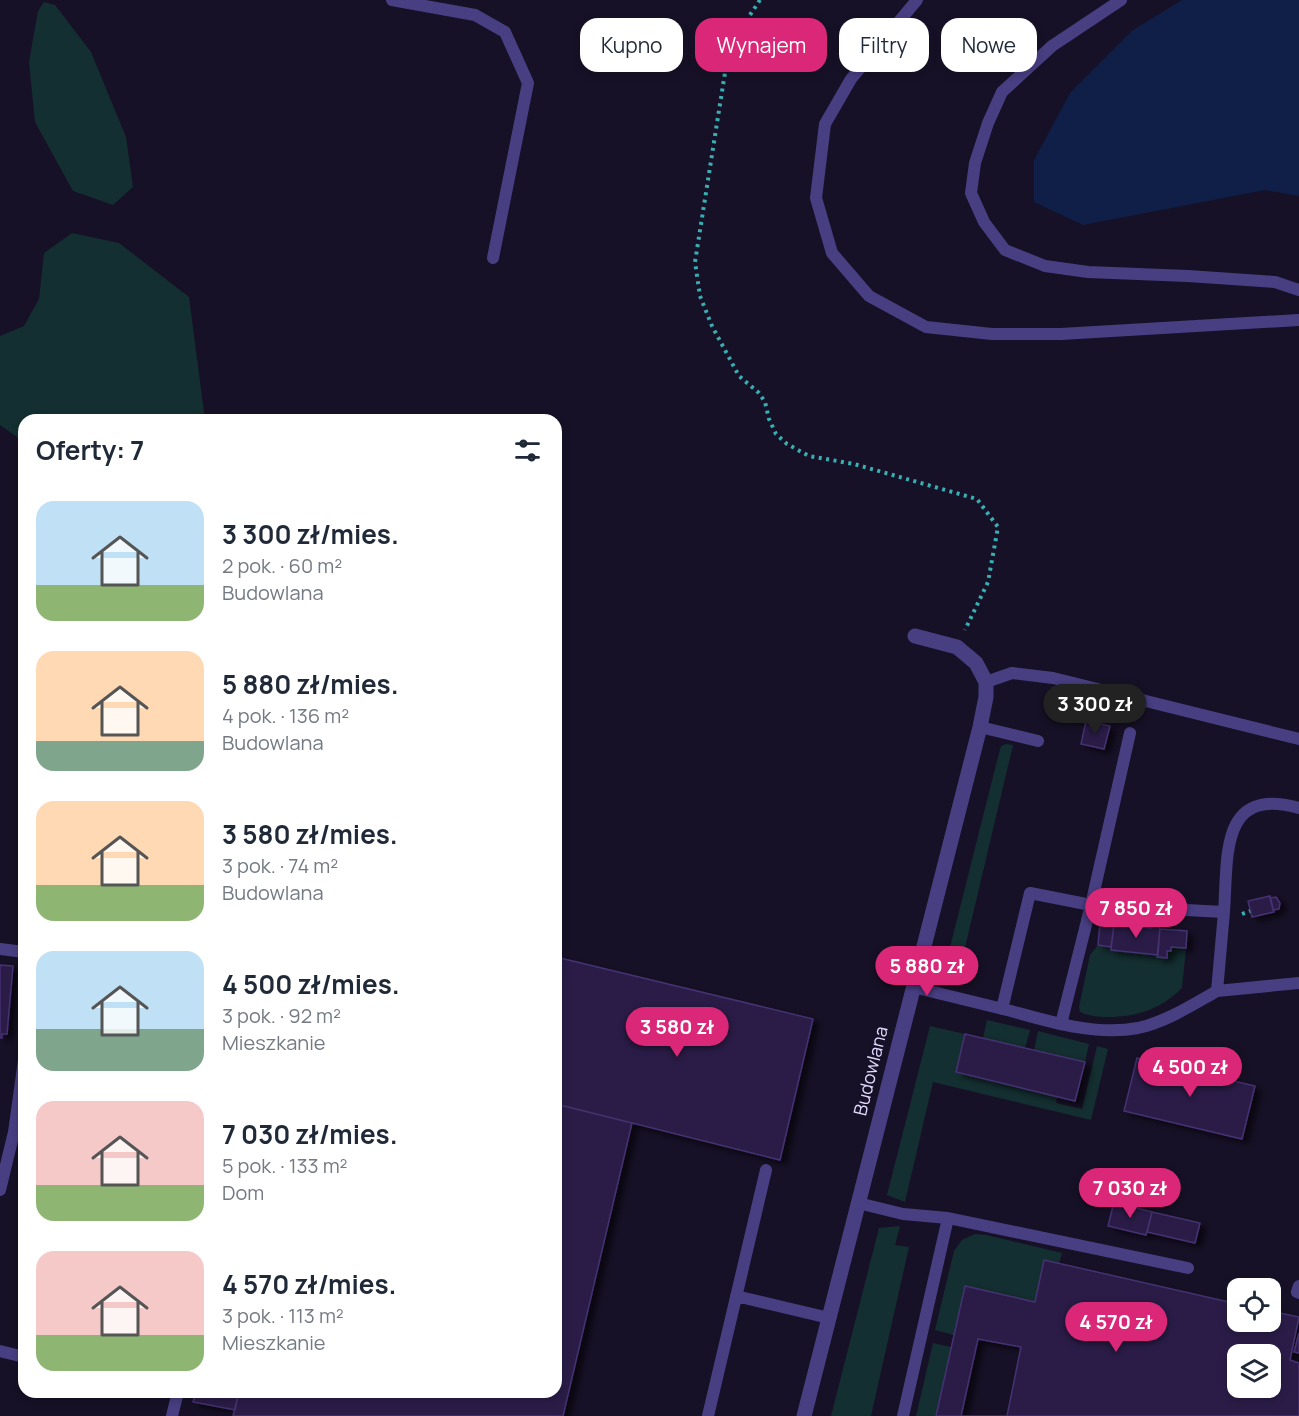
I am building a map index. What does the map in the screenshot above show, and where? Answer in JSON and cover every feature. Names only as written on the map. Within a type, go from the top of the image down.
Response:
[{"type":"street","points":[[915,636],[957,647],[976,663],[986,682]]},
{"type":"street","name":"Budowlana","points":[[804,1416],[980,727],[986,697],[986,682]]},
{"type":"lane","points":[[392,0],[475,15],[505,32],[528,83],[493,258]]},
{"type":"lane","points":[[917,0],[851,79],[825,124],[816,198],[832,253],[869,296],[926,327],[992,334],[1061,334],[1299,320]]},
{"type":"lane","points":[[1121,0],[1053,45],[1002,92],[988,123],[975,163],[970,193],[984,222],[1005,250],[1045,266],[1088,272],[1275,282],[1299,290]]},
{"type":"lane","points":[[986,682],[1012,673],[1053,678],[1299,739]]},
{"type":"lane","points":[[980,727],[1038,741]]},
{"type":"lane","points":[[1061,1024],[1130,733]]},
{"type":"lane","points":[[1217,991],[1224,912],[1230,891],[1228,843],[1234,826],[1240,816],[1249,809],[1263,804],[1281,803],[1299,808]]},
{"type":"lane","points":[[1002,1009],[1030,894],[1090,905],[1224,912]]},
{"type":"lane","points":[[0,948],[18,951]]},
{"type":"lane","points":[[913,987],[1061,1024],[1118,1030],[1139,1028],[1162,1020],[1217,991],[1299,983]]},
{"type":"lane","points":[[0,1190],[14,1132],[18,1103]]},
{"type":"lane","points":[[708,1416],[766,1170]]},
{"type":"lane","points":[[858,1203],[903,1214],[948,1218],[1188,1268]]},
{"type":"lane","points":[[903,1416],[948,1218]]},
{"type":"lane","points":[[1299,1286],[1299,1293]]},
{"type":"lane","points":[[736,1296],[829,1318]]},
{"type":"lane","points":[[0,1351],[18,1356]]},
{"type":"lane","points":[[172,1416],[176,1398]]},
{"type":"path","points":[[759,0],[727,60],[695,262],[700,296],[712,326],[739,376],[759,393],[765,402],[776,434],[787,444],[809,456],[854,464],[977,498],[998,527],[988,582],[957,647]]},
{"type":"green space","points":[[44,2],[55,5],[91,52],[126,137],[133,187],[113,205],[73,191],[35,122],[29,62],[38,11]]},
{"type":"green space","points":[[72,233],[119,243],[189,297],[204,414],[18,414],[18,439],[0,425],[0,336],[24,326],[39,299],[44,253]]},
{"type":"green space","points":[[1013,745],[959,973],[947,959],[1001,746]]},
{"type":"green space","points":[[1098,945],[1166,958],[1167,951],[1171,951],[1171,947],[1186,948],[1182,988],[1166,1001],[1139,1013],[1105,1017],[1080,1012],[1079,1007],[1090,955]]},
{"type":"green space","points":[[987,1020],[1030,1030],[1025,1048],[983,1038]]},
{"type":"green space","points":[[930,1026],[965,1034],[956,1072],[1057,1096],[1056,1103],[1082,1109],[1097,1046],[1108,1049],[1091,1120],[933,1082],[905,1202],[887,1195]]},
{"type":"green space","points":[[1038,1031],[1089,1044],[1085,1062],[1034,1050]]},
{"type":"green space","points":[[900,1226],[895,1245],[909,1247],[871,1416],[831,1416],[879,1228]]},
{"type":"green space","points":[[975,1234],[1062,1253],[1059,1264],[1044,1260],[1035,1302],[954,1335],[935,1330],[954,1251],[962,1240]]},
{"type":"green space","points":[[933,1343],[951,1347],[936,1416],[916,1416]]},
{"type":"water","points":[[1182,0],[1299,0],[1299,196],[1265,190],[1083,225],[1034,202],[1034,160],[1070,93],[1133,30]]},
{"type":"building","points":[[1086,721],[1110,726],[1104,749],[1081,744]]},
{"type":"building","points":[[1270,896],[1274,912],[1252,917],[1248,901]]},
{"type":"building","points":[[1276,897],[1280,903],[1279,909],[1273,910],[1270,898]]},
{"type":"building","points":[[1100,923],[1114,924],[1111,947],[1098,945]]},
{"type":"building","points":[[1114,924],[1151,928],[1151,924],[1160,925],[1158,955],[1111,950]]},
{"type":"building","points":[[1160,929],[1187,931],[1186,948],[1171,947],[1171,951],[1167,951],[1167,958],[1157,957]]},
{"type":"building","points":[[562,958],[813,1019],[780,1160],[562,1106]]},
{"type":"building","points":[[0,965],[13,966],[7,1034],[2,1034],[2,1038],[0,1038]]},
{"type":"building","points":[[965,1034],[1085,1062],[1075,1101],[956,1072]]},
{"type":"building","points":[[1137,1058],[1255,1086],[1242,1139],[1124,1111]]},
{"type":"building","points":[[562,1106],[632,1123],[563,1416],[233,1416],[238,1398],[562,1398]]},
{"type":"building","points":[[1114,1202],[1152,1212],[1146,1235],[1108,1226]]},
{"type":"building","points":[[1152,1212],[1200,1223],[1195,1243],[1147,1232]]},
{"type":"building","points":[[1044,1260],[1227,1302],[1227,1332],[1281,1332],[1281,1313],[1299,1317],[1290,1360],[1299,1363],[1299,1416],[936,1416],[965,1286],[1035,1302]]},
{"type":"building","points":[[1299,1333],[1299,1353],[1294,1352]]},
{"type":"building","points":[[978,1339],[1021,1347],[1007,1416],[961,1416]]},
{"type":"building","points":[[194,1398],[238,1398],[235,1410],[193,1402]]}]
